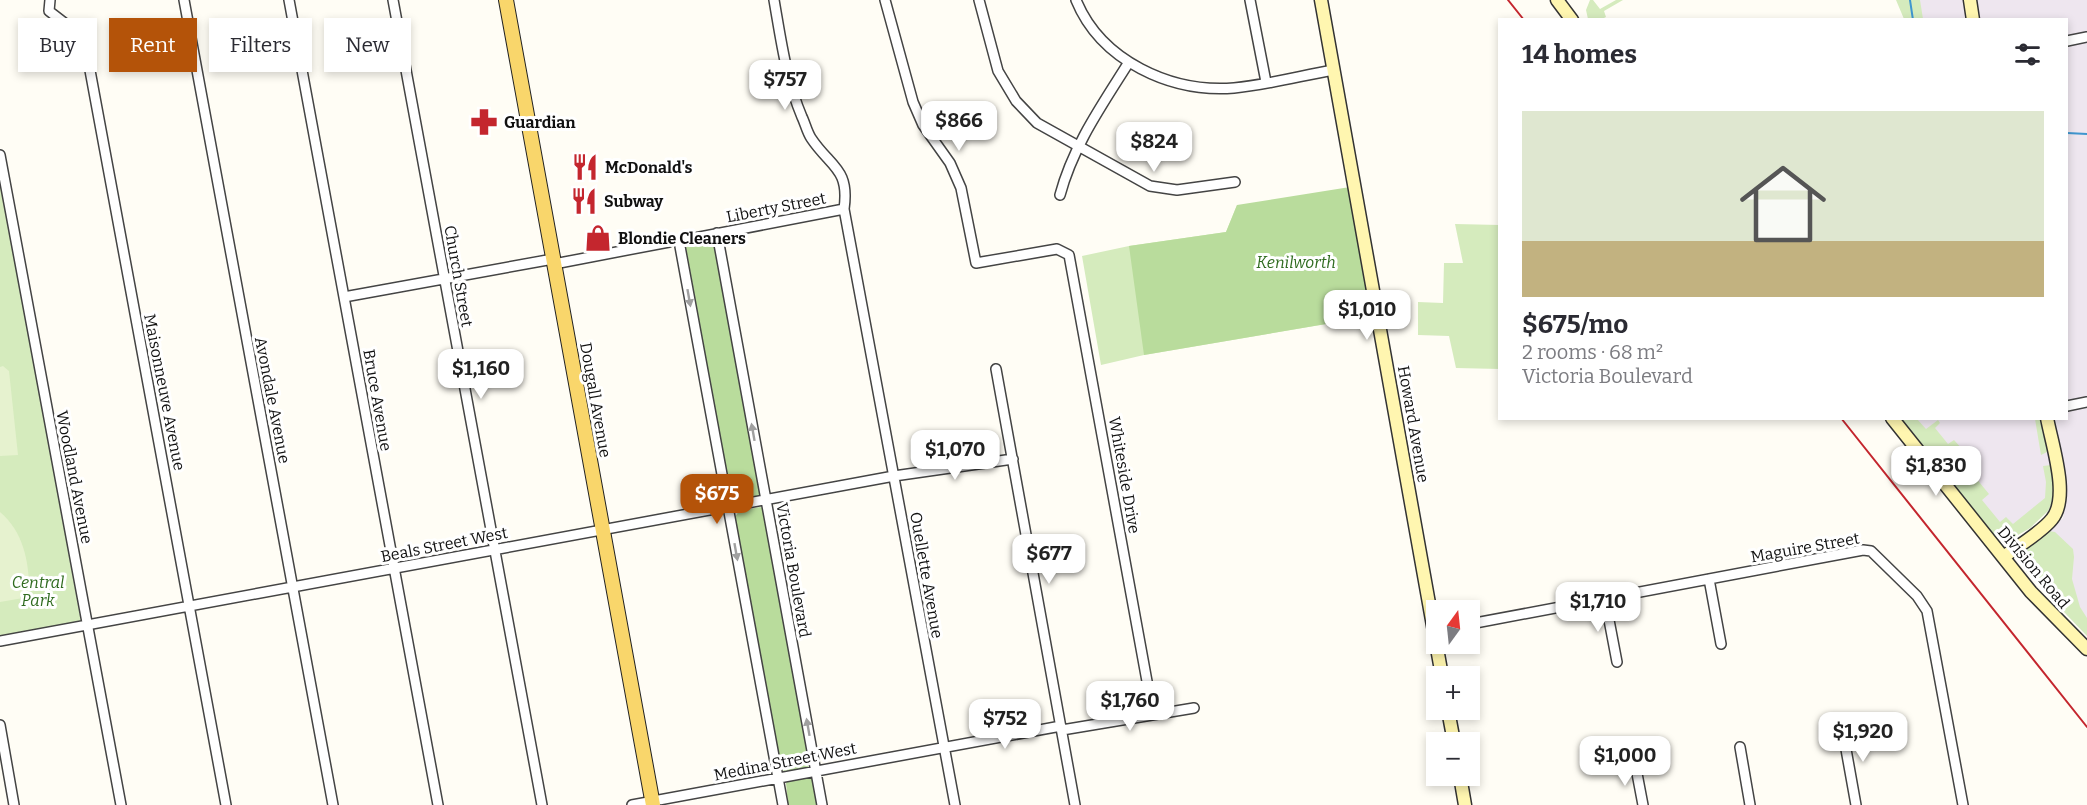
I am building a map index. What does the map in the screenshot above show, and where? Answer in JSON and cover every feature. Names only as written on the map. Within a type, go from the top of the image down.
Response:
[{"type":"main road","name":"Dougall Avenue","points":[[506,0],[653,803]]},
{"type":"street","name":"Maisonneuve Avenue","points":[[50,0],[49,11],[84,38],[226,805]]},
{"type":"street","name":"Avondale Avenue","points":[[184,0],[333,805]]},
{"type":"street","name":"Bruce Avenue","points":[[289,0],[438,805]]},
{"type":"street","name":"Church Street","points":[[393,0],[542,805]]},
{"type":"street","name":"Ouellette Avenue","points":[[774,0],[789,80],[797,104],[810,138],[838,170],[847,193],[844,209],[955,805]]},
{"type":"street","name":"Whiteside Drive","points":[[885,0],[914,102],[923,125],[950,162],[961,188],[976,263],[1057,249],[1069,255],[1153,714]]},
{"type":"street","points":[[979,0],[998,71],[1016,101],[1037,123],[1150,186],[1177,190],[1235,182]]},
{"type":"street","points":[[1076,0],[1103,42],[1129,62],[1171,82],[1208,88],[1235,88],[1333,69]]},
{"type":"street","points":[[1250,0],[1266,82]]},
{"type":"street","name":"Howard Avenue","points":[[1321,0],[1429,600]]},
{"type":"street","points":[[1557,0],[1570,18]]},
{"type":"street","points":[[1970,0],[1973,18]]},
{"type":"street","points":[[2068,41],[2087,37]]},
{"type":"street","points":[[1060,195],[1077,146],[1129,62]]},
{"type":"street","name":"Woodland Avenue","points":[[0,155],[121,805]]},
{"type":"street","name":"Liberty Street","points":[[344,297],[674,242],[844,209]]},
{"type":"street","name":"Victoria Boulevard","points":[[717,233],[822,805]]},
{"type":"street","points":[[674,242],[728,507],[783,805]]},
{"type":"street","points":[[996,369],[1075,805]]},
{"type":"street","points":[[2068,406],[2087,402]]},
{"type":"street","name":"Division Road","points":[[1894,420],[2031,592],[2087,649]]},
{"type":"street","points":[[2003,557],[2051,520],[2058,509],[2061,492],[2047,420]]},
{"type":"street","name":"Beals Street West","points":[[0,641],[894,476],[1013,459]]},
{"type":"street","name":"Maguire Street","points":[[1480,622],[1863,550],[1871,551],[1917,596],[1927,611],[1963,805]]},
{"type":"street","points":[[1709,579],[1720,644]]},
{"type":"street","points":[[1605,599],[1617,662]]},
{"type":"street","name":"Medina Street West","points":[[632,805],[653,803],[944,747],[1194,708]]},
{"type":"street","points":[[0,725],[15,805]]},
{"type":"street","points":[[1842,727],[1856,805]]},
{"type":"street","points":[[1740,747],[1750,805]]},
{"type":"street","points":[[1635,763],[1643,805]]},
{"type":"street","points":[[1462,786],[1465,805]]},
{"type":"shaded area","points":[[1912,0],[1965,0],[1968,18],[1915,18]]},
{"type":"shaded area","points":[[1974,0],[2087,0],[2087,636],[2027,573],[2023,563],[2028,546],[2063,518],[2067,496],[2052,420],[2068,420],[2068,18],[1977,18]]},
{"type":"shaded area","points":[[1903,420],[2043,420],[2053,476],[2048,511],[2030,528],[2011,539]]},
{"type":"green space","points":[[1590,0],[1593,0],[1600,9],[1616,0],[1623,0],[1604,11],[1606,17],[1604,18],[1588,18],[1586,10]]},
{"type":"green space","points":[[1896,0],[1920,0],[1923,18],[1904,18]]},
{"type":"green space","name":"Central Park","points":[[0,181],[81,621],[79,624],[0,637]]},
{"type":"green space","name":"Kenilworth","points":[[1350,187],[1373,316],[1144,355],[1129,246],[1226,232],[1237,205]]},
{"type":"green space","name":"Kenilworth","points":[[1237,205],[1373,316],[1144,355],[1101,365],[1082,256],[1129,246],[1226,232]]},
{"type":"green space","points":[[1455,224],[1498,225],[1498,369],[1456,368],[1449,336],[1418,335],[1418,302],[1443,303],[1444,263],[1463,263]]},
{"type":"green space","points":[[711,238],[715,240],[761,494],[736,501],[731,497],[686,248],[688,242]]},
{"type":"green space","points":[[3,366],[9,371],[18,455],[0,456],[0,367]]},
{"type":"green space","points":[[1903,420],[1918,420],[1926,429],[1938,420],[1940,423],[1935,428],[1948,444],[1954,440],[1963,450],[1957,455],[1989,494],[1982,500],[2000,522],[2006,517],[2013,524],[2045,498],[2046,482],[2043,466],[2051,465],[2056,494],[2048,511],[2030,528],[2011,539],[1995,537]]},
{"type":"green space","points":[[2035,420],[2043,420],[2049,451],[2041,455]]},
{"type":"green space","points":[[763,508],[811,762],[808,767],[785,772],[781,768],[735,517],[739,511]]},
{"type":"green space","points":[[0,512],[15,530],[24,551],[29,597],[0,602]]},
{"type":"green space","points":[[2048,531],[2055,532],[2073,549],[2072,579],[2080,607],[2087,618],[2087,636],[2027,573],[2025,553],[2032,543]]},
{"type":"green space","points":[[812,777],[819,805],[788,805],[786,783],[788,780]]},
{"type":"waterway","points":[[1910,0],[1913,18]]},
{"type":"waterway","points":[[2068,133],[2087,134]]},
{"type":"railway","points":[[1508,0],[1522,18]]},
{"type":"railway","points":[[1843,420],[2087,727]]},
{"type":"place","name":"Guardian","points":[[484,122]]},
{"type":"place","name":"McDonald's","points":[[585,167]]},
{"type":"place","name":"Subway","points":[[584,201]]},
{"type":"place","name":"Blondie Cleaners","points":[[598,238]]}]
